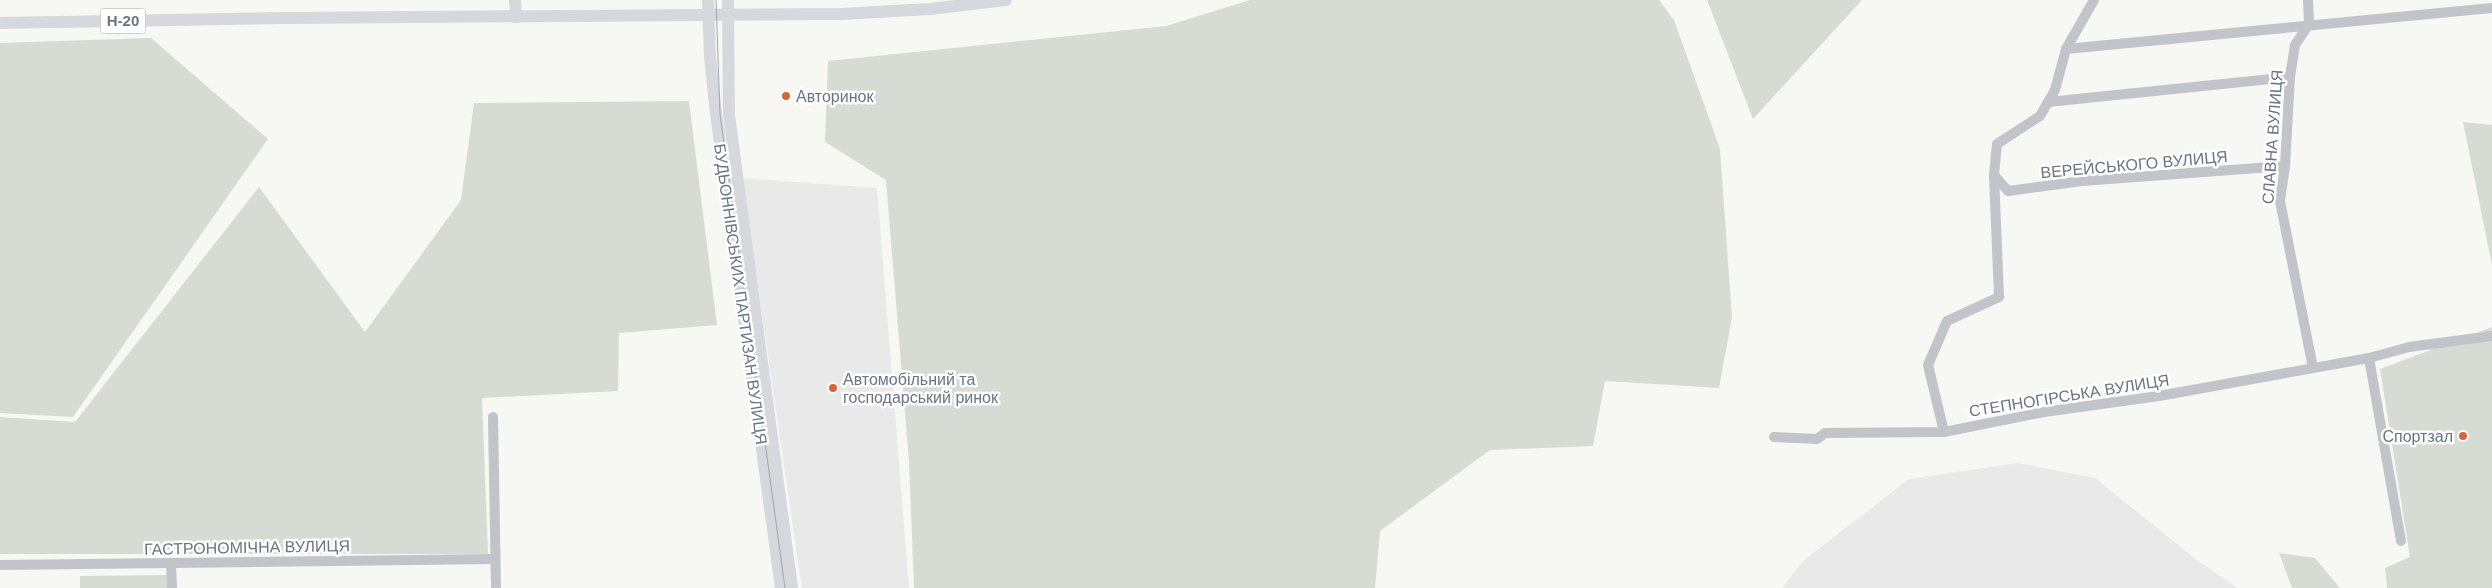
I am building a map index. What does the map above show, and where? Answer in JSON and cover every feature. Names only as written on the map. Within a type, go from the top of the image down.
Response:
[{"type":"main road","points":[[515,0],[516,17]]},
{"type":"main road","name":"БУДЬОННІВСЬКИХ ПАРТИЗАН ВУЛИЦЯ","points":[[708,0],[710,57],[716,114],[781,588]]},
{"type":"main road","name":"БУДЬОННІВСЬКИХ ПАРТИЗАН ВУЛИЦЯ","points":[[728,0],[729,115],[792,588]]},
{"type":"main road","name":"Н-20","points":[[0,23],[283,18],[841,14],[930,9],[1006,0]]},
{"type":"street","points":[[1944,432],[1928,365],[1947,321],[1999,297],[1994,175],[1997,144],[2040,116],[2055,90],[2066,49],[2094,0]]},
{"type":"street","points":[[2308,0],[2310,24]]},
{"type":"street","points":[[2066,49],[2194,38],[2310,24],[2492,8]]},
{"type":"street","name":"СЛАВНА ВУЛИЦЯ","points":[[2310,24],[2295,45],[2290,77],[2285,166],[2280,201],[2313,368]]},
{"type":"street","points":[[2048,102],[2290,77]]},
{"type":"street","name":"ВЕРЕЙСЬКОГО ВУЛИЦЯ","points":[[1994,175],[2008,191],[2082,181],[2285,166]]},
{"type":"street","name":"СТЕПНОГІРСЬКА ВУЛИЦЯ","points":[[1774,438],[1817,439],[1825,434],[1944,432],[2044,412],[2159,396],[2369,358],[2409,347],[2492,336]]},
{"type":"street","points":[[2369,358],[2401,541]]},
{"type":"street","points":[[493,417],[496,588]]},
{"type":"street","name":"ГАСТРОНОМІЧНА ВУЛИЦЯ","points":[[0,566],[495,560]]},
{"type":"street","points":[[171,563],[172,588]]},
{"type":"shaded area","points":[[1250,0],[1659,0],[1674,20],[1720,149],[1732,317],[1719,388],[1605,381],[1593,446],[1490,450],[1380,531],[1375,588],[914,588],[909,462],[886,180],[825,142],[828,61],[1166,26]]},
{"type":"shaded area","points":[[1707,0],[1862,0],[1753,119]]},
{"type":"shaded area","points":[[151,38],[268,139],[73,417],[0,413],[0,43]]},
{"type":"shaded area","points":[[689,101],[717,325],[619,333],[618,391],[482,398],[488,554],[0,554],[0,417],[75,422],[259,187],[365,332],[461,200],[474,103]]},
{"type":"shaded area","points":[[2463,122],[2492,125],[2492,265]]},
{"type":"shaded area","name":"Автомобільний та господарський ринок","points":[[742,178],[877,188],[909,588],[802,588]]},
{"type":"shaded area","points":[[2492,327],[2492,588],[2387,588],[2385,568],[2410,557],[2380,369]]},
{"type":"shaded area","points":[[2018,463],[2095,478],[2198,561],[2238,588],[1782,588],[1803,561],[1909,479]]},
{"type":"shaded area","points":[[2279,553],[2315,558],[2340,588],[2292,588]]},
{"type":"shaded area","points":[[167,575],[167,588],[80,588],[80,576]]},
{"type":"tram line","points":[[716,0],[720,114],[785,588]]},
{"type":"place","name":"Авторинок","points":[[786,96]]},
{"type":"place","name":"Автомобільний та господарський ринок","points":[[833,388]]},
{"type":"place","name":"Спортзал","points":[[2463,436]]}]
